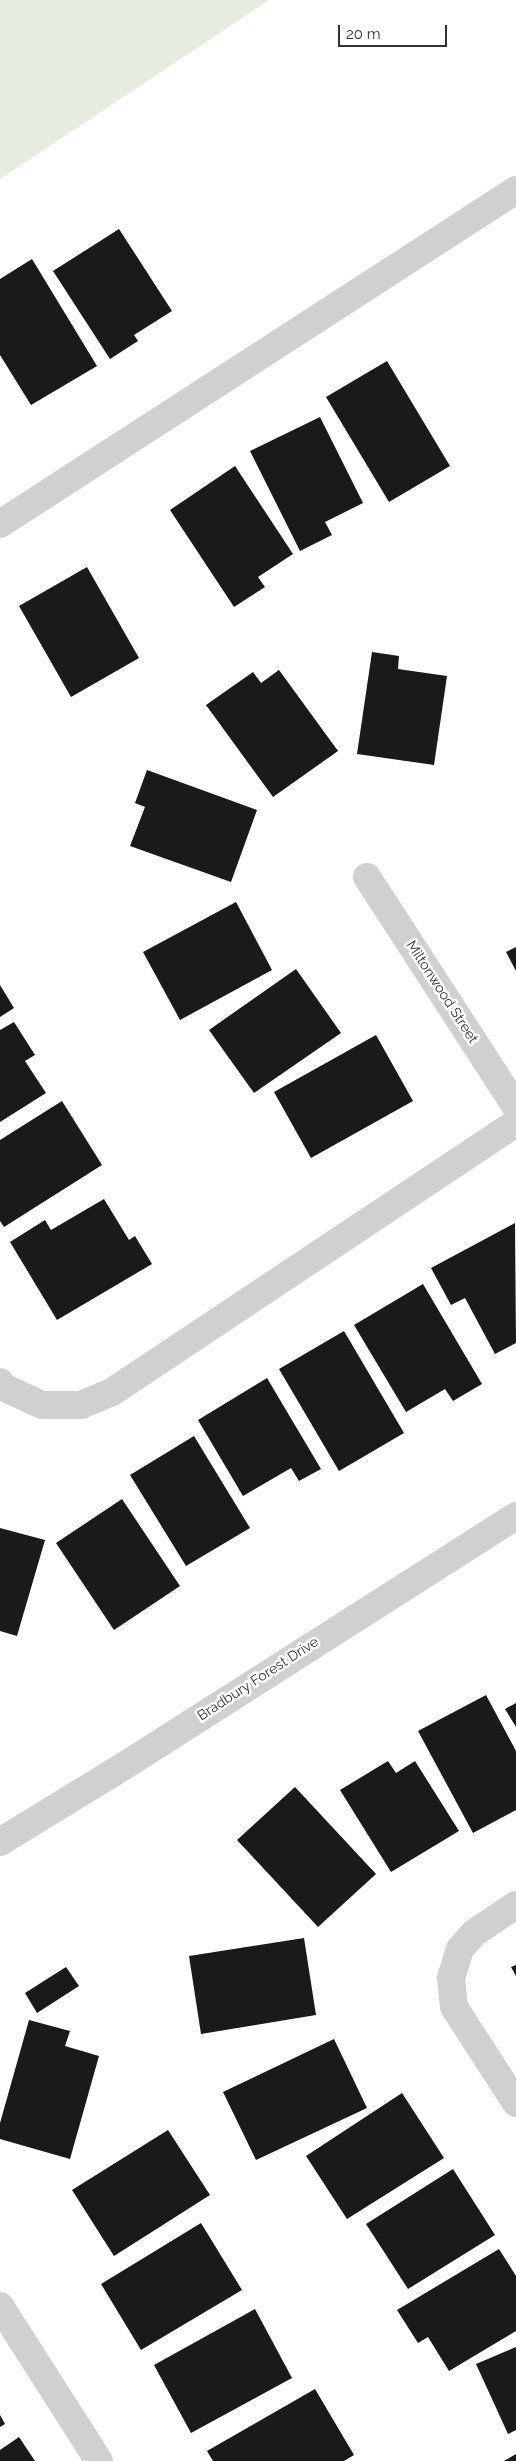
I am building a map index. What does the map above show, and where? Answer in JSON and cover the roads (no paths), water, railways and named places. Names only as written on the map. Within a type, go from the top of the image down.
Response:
[{"type":"street","points":[[0,524],[516,190]]},
{"type":"street","name":"Miltonwood Street","points":[[367,877],[516,1107]]},
{"type":"street","points":[[0,1382],[3,1387],[42,1405],[81,1405],[112,1392],[516,1123]]},
{"type":"street","name":"Bradbury Forest Drive","points":[[0,1842],[124,1766],[516,1516]]},
{"type":"street","points":[[516,1905],[474,1933],[460,1949],[451,1978],[454,2007],[516,2103]]},
{"type":"street","points":[[0,2306],[99,2461]]}]
